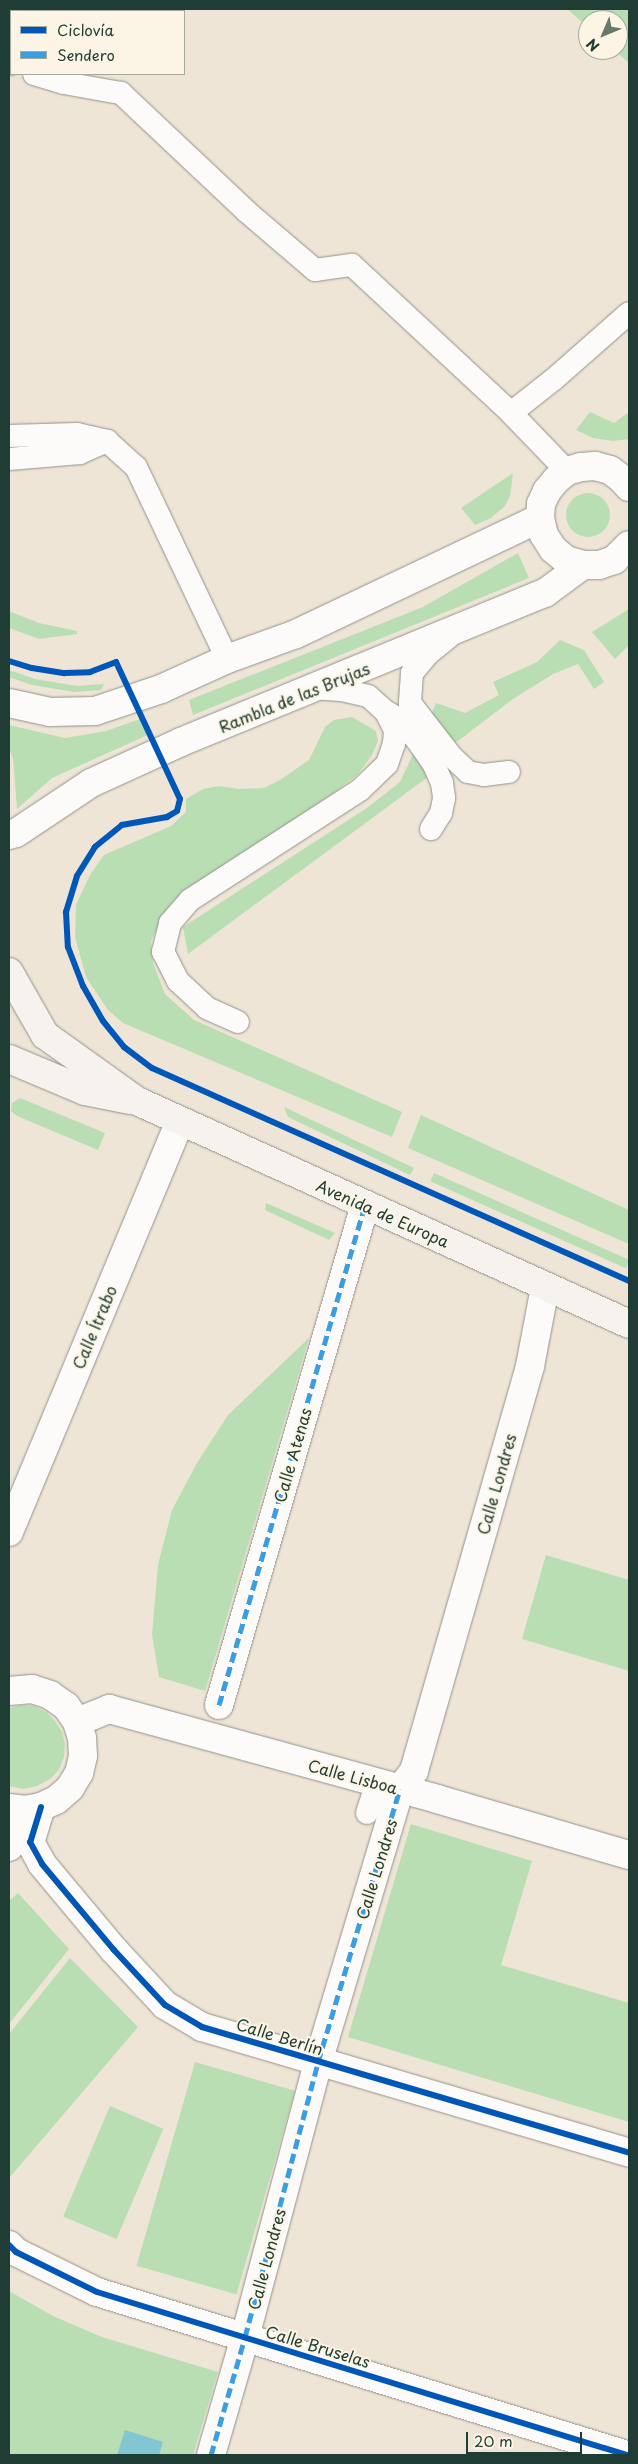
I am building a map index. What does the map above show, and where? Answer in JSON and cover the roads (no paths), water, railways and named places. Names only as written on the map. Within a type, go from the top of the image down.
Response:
[{"type":"main road","name":"Avenida de Europa","points":[[9,972],[45,1035],[137,1101],[629,1324]]},
{"type":"main road","name":"Avenida de Europa","points":[[9,1059],[85,1092],[137,1101]]},
{"type":"street","points":[[627,479],[610,470],[595,466],[581,467],[567,472],[556,480],[547,491],[541,504],[540,518],[544,535],[553,549],[566,560],[583,565],[599,565],[614,560],[629,545]]},
{"type":"street","points":[[9,703],[50,712],[95,711],[161,689],[227,659],[296,634],[540,518]]},
{"type":"street","name":"Rambla de las Brujas","points":[[9,835],[16,833],[91,783],[181,742],[545,593],[583,565]]},
{"type":"street","name":"Calle Ítrabo","points":[[9,1532],[180,1121]]},
{"type":"street","name":"Calle Atenas","points":[[219,1705],[365,1205]]},
{"type":"street","name":"Calle Londres","points":[[211,2455],[245,2337],[318,2062],[388,1786],[414,1771],[530,1366],[546,1286]]},
{"type":"street","points":[[9,1847],[13,1842],[10,1808],[26,1810],[41,1808],[56,1800],[70,1788],[79,1773],[83,1756],[82,1738],[77,1722],[66,1706],[50,1695],[17,1687]]},
{"type":"street","name":"Calle Lisboa","points":[[77,1722],[109,1709],[629,1855]]},
{"type":"street","name":"Calle Berlín","points":[[41,1808],[30,1842],[42,1864],[114,1950],[165,2005],[202,2028],[629,2154]]},
{"type":"street","name":"Calle Bruselas","points":[[9,2245],[16,2252],[97,2292],[627,2455]]},
{"type":"lane","points":[[37,75],[64,83],[121,93],[246,211],[315,270],[352,265],[511,413],[567,472]]},
{"type":"lane","points":[[511,413],[553,380],[629,313]]},
{"type":"lane","points":[[9,436],[77,434],[107,441],[136,467],[227,659]]},
{"type":"lane","points":[[9,459],[80,453],[107,441]]},
{"type":"lane","points":[[455,631],[428,654],[412,673],[410,703],[452,757],[468,772],[484,775],[509,772]]},
{"type":"lane","points":[[315,688],[342,690],[368,696],[386,712],[399,719],[416,739],[434,765],[442,783],[444,798],[441,813],[431,829]]},
{"type":"lane","points":[[238,1022],[207,1008],[178,981],[163,952],[170,923],[190,900],[360,790],[387,764],[394,744],[395,730],[386,712]]},
{"type":"lane","points":[[367,1813],[388,1786]]},
{"type":"water","points":[[125,2430],[163,2442],[159,2455],[117,2455]]}]
